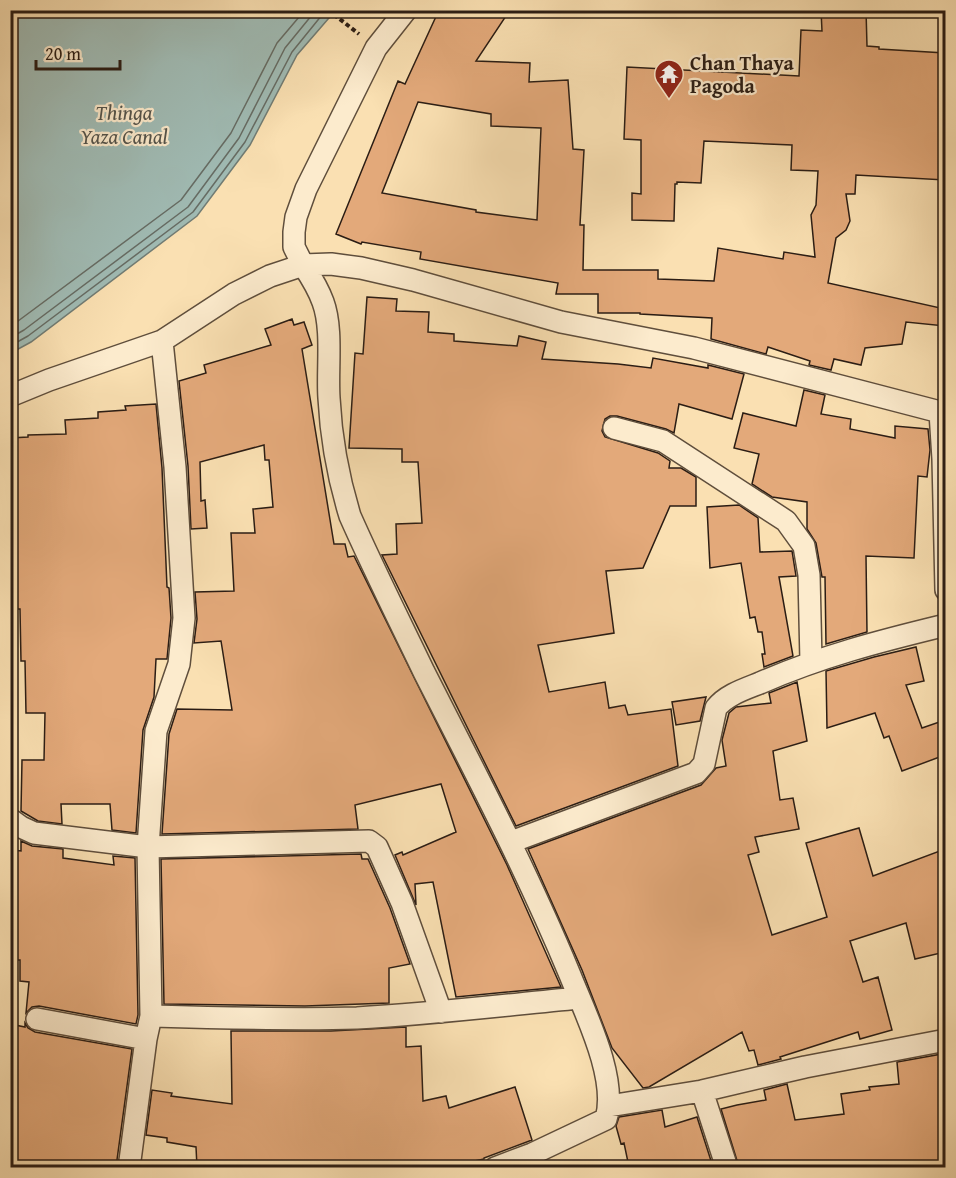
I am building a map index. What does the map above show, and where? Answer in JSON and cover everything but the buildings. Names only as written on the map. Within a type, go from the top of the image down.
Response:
[{"type":"street","points":[[406,10],[376,48],[306,189],[296,217],[294,247],[324,304],[333,447],[350,516],[423,670],[541,906],[590,1022],[606,1075],[609,1106],[606,1119],[532,1154],[495,1167]]},
{"type":"street","points":[[10,396],[162,341],[234,294],[270,276],[303,265],[332,264],[361,268],[413,280],[561,322],[694,348],[943,412],[945,590]]},
{"type":"street","points":[[129,1167],[146,1039],[152,1016],[148,847],[156,731],[178,664],[184,618],[176,467],[162,341]]},
{"type":"street","points":[[614,428],[663,441],[786,521],[804,546],[809,575],[811,662]]},
{"type":"street","points":[[511,842],[696,773],[704,764],[716,708],[721,702],[742,691],[811,662],[872,643],[945,625]]},
{"type":"street","points":[[10,819],[34,833],[148,847],[369,841],[376,847],[402,903],[441,1012]]},
{"type":"street","points":[[152,1016],[287,1020],[441,1012],[579,998]]},
{"type":"street","points":[[37,1019],[146,1039]]},
{"type":"street","points":[[609,1106],[702,1091],[805,1066],[945,1040]]},
{"type":"street","points":[[702,1091],[728,1167]]},
{"type":"path","points":[[328,10],[348,25]]},
{"type":"water","name":"Thinga Yaza Canal","points":[[11,10],[335,11],[297,55],[250,145],[197,216],[31,342],[11,353]]},
{"type":"place","name":"Chan Thaya Pagoda","points":[[669,100]]}]
